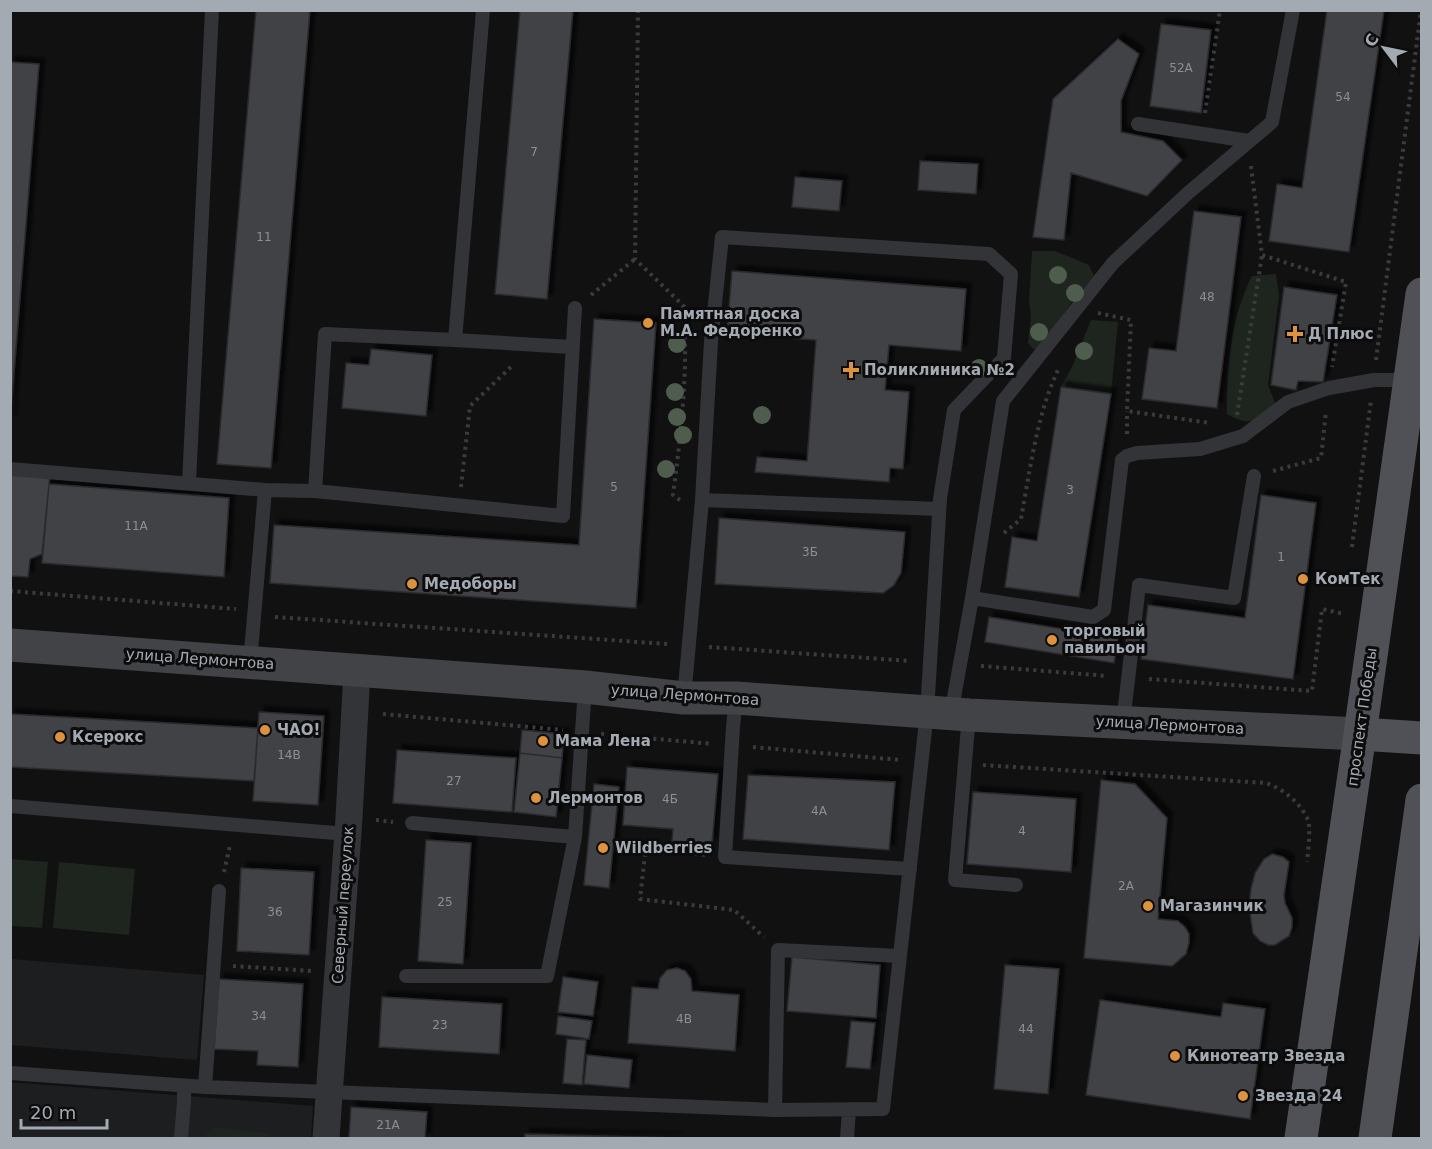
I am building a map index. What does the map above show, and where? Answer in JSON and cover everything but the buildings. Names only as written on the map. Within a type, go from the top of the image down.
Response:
[{"type":"main road","name":"проспект Победы","points":[[1301,1138],[1422,294]]},
{"type":"main road","name":"улица Лермонтова","points":[[10,645],[585,687],[684,698],[736,698],[949,714],[1360,734]]},
{"type":"main road","points":[[1360,734],[1422,738]]},
{"type":"main road","points":[[1375,1138],[1406,955],[1422,800]]},
{"type":"street","name":"Северный переулок","points":[[326,1138],[357,670]]},
{"type":"lane","points":[[189,483],[212,10]]},
{"type":"lane","points":[[455,340],[483,10]]},
{"type":"lane","points":[[10,1073],[206,1087],[775,1110],[883,1110],[922,762],[949,714],[960,665],[1003,401],[1113,264],[1188,193],[1272,122],[1293,10]]},
{"type":"lane","points":[[1138,124],[1249,141]]},
{"type":"lane","points":[[684,698],[702,507],[712,333],[722,237],[989,254],[1011,274],[1004,358],[954,410],[939,509],[931,663],[965,764],[955,880],[1016,885]]},
{"type":"lane","points":[[10,469],[265,490],[315,491],[563,516],[575,308]]},
{"type":"lane","points":[[315,491],[325,334],[572,347]]},
{"type":"lane","points":[[972,598],[1093,617],[1104,610],[1122,460],[1127,456],[1137,453],[1200,449],[1243,436],[1288,402],[1329,388],[1374,380],[1410,381]]},
{"type":"lane","points":[[1124,723],[1139,585],[1234,598],[1254,476]]},
{"type":"lane","points":[[250,663],[265,490]]},
{"type":"lane","points":[[702,507],[939,509]]},
{"type":"lane","points":[[406,976],[547,975],[576,837],[585,687]]},
{"type":"lane","points":[[736,698],[725,858],[910,869]]},
{"type":"lane","points":[[10,806],[235,825],[348,826]]},
{"type":"lane","points":[[412,823],[576,837]]},
{"type":"lane","points":[[206,1087],[219,891]]},
{"type":"lane","points":[[775,1110],[778,950],[899,956]]},
{"type":"lane","points":[[181,1138],[184,1086]]},
{"type":"lane","points":[[847,1138],[849,1110]]},
{"type":"path","points":[[638,10],[635,259],[712,333]]},
{"type":"path","points":[[1202,134],[1220,10]]},
{"type":"path","points":[[1351,555],[1421,10]]},
{"type":"path","points":[[1237,415],[1262,255],[1249,141]]},
{"type":"path","points":[[1254,476],[1321,458],[1329,388],[1346,282],[1262,255]]},
{"type":"path","points":[[575,308],[635,259]]},
{"type":"path","points":[[683,306],[686,336],[673,495],[702,507]]},
{"type":"path","points":[[1088,311],[1131,320],[1128,411],[1214,424]]},
{"type":"path","points":[[459,506],[470,406],[535,345]]},
{"type":"path","points":[[1000,536],[1021,519],[1033,450],[1053,381],[1063,361]]},
{"type":"path","points":[[10,591],[255,611],[269,617],[931,663]]},
{"type":"path","points":[[960,665],[1312,691],[1322,609],[1344,614]]},
{"type":"path","points":[[354,708],[379,714],[922,762]]},
{"type":"path","points":[[965,764],[1266,783],[1280,788],[1296,802],[1309,821],[1307,862]]},
{"type":"path","points":[[348,826],[412,823]]},
{"type":"path","points":[[219,891],[235,825]]},
{"type":"path","points":[[725,858],[646,846],[640,899],[734,910],[778,950]]},
{"type":"path","points":[[214,964],[317,971]]},
{"type":"shaded area","points":[[1032,251],[1055,251],[1089,265],[1094,276],[1072,302],[1039,349],[1033,349],[1028,343],[1031,317],[1029,301]]},
{"type":"shaded area","points":[[1276,274],[1279,296],[1268,385],[1276,405],[1258,418],[1242,421],[1227,414],[1229,361],[1234,326],[1252,276]]},
{"type":"shaded area","points":[[1091,320],[1118,322],[1111,394],[1061,387],[1072,367]]},
{"type":"shaded area","points":[[10,859],[48,862],[42,928],[11,926]]},
{"type":"shaded area","points":[[59,862],[135,869],[129,935],[53,928]]},
{"type":"shaded area","points":[[11,959],[204,975],[197,1060],[11,1045]]},
{"type":"shaded area","points":[[10,1082],[313,1106],[311,1138],[11,1138]]},
{"type":"shaded area","points":[[215,1127],[265,1133],[272,1138],[202,1138]]},
{"type":"place","name":"Памятная доска М.А. Федоренко","points":[[648,323]]},
{"type":"place","name":"Д Плюс","points":[[1295,334]]},
{"type":"place","name":"Поликлиника №2","points":[[851,370]]},
{"type":"place","name":"КомТек","points":[[1303,579]]},
{"type":"place","name":"Медоборы","points":[[412,584]]},
{"type":"place","name":"торговый павильон","points":[[1052,640]]},
{"type":"place","name":"ЧАО!","points":[[265,730]]},
{"type":"place","name":"Ксерокс","points":[[60,737]]},
{"type":"place","name":"Мама Лена","points":[[543,741]]},
{"type":"place","name":"Лермонтов","points":[[536,798]]},
{"type":"place","name":"Wildberries","points":[[603,848]]},
{"type":"place","name":"Магазинчик","points":[[1148,906]]},
{"type":"place","name":"Кинотеатр Звезда","points":[[1175,1056]]},
{"type":"place","name":"Звезда 24","points":[[1243,1096]]}]
